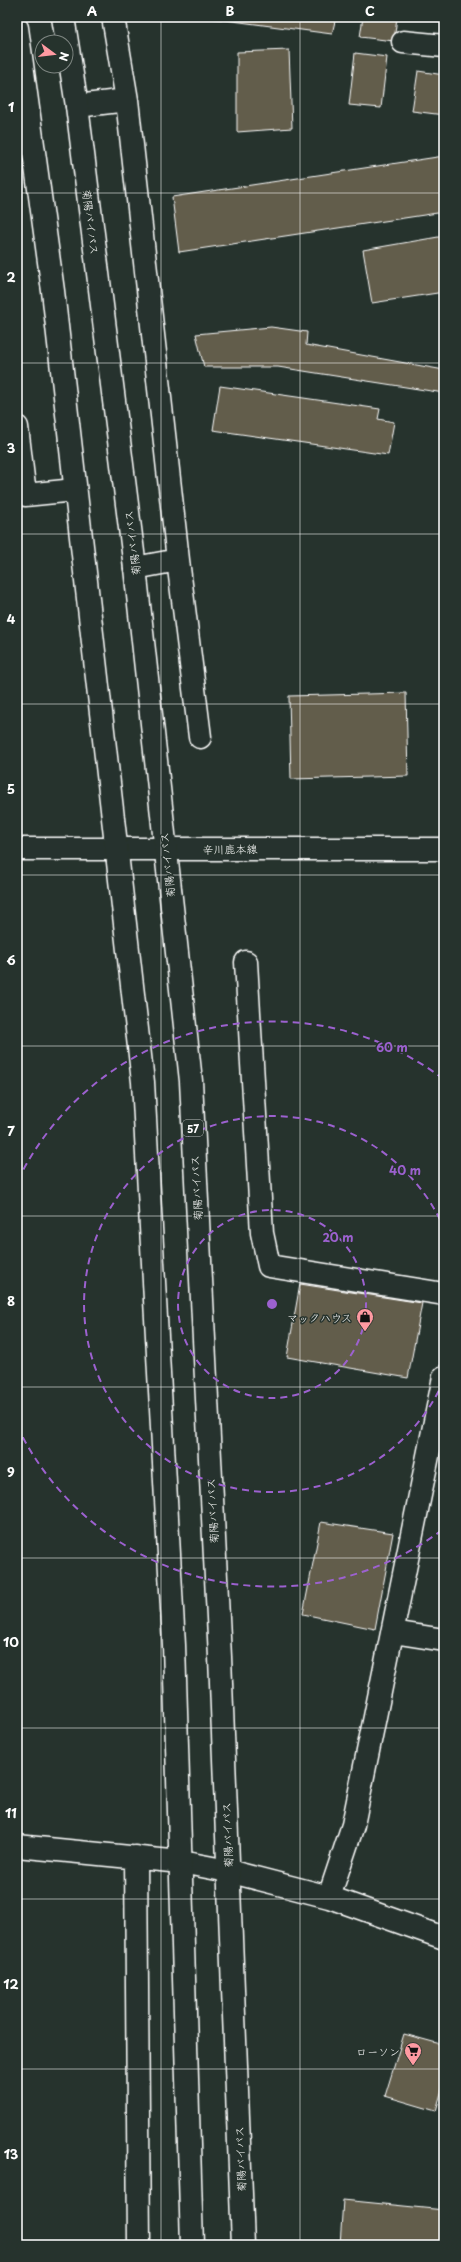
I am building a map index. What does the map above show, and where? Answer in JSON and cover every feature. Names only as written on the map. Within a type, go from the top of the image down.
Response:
[{"type":"main road","name":"菊陽バイパス","points":[[64,17],[77,106],[135,568],[191,1081],[220,1657],[243,2245]]},
{"type":"main road","points":[[113,17],[127,100],[178,560],[200,737]]},
{"type":"main road","points":[[17,28],[53,290],[143,1082],[174,1645],[192,2245]]},
{"type":"main road","points":[[403,42],[444,46]]},
{"type":"main road","points":[[77,106],[127,100]]},
{"type":"main road","points":[[17,427],[25,495],[76,490]]},
{"type":"main road","points":[[135,568],[178,560]]},
{"type":"main road","name":"辛川鹿本線","points":[[17,849],[444,849]]},
{"type":"main road","points":[[246,962],[262,1233],[269,1266],[444,1294]]},
{"type":"main road","points":[[329,1897],[353,1825],[444,1378]]},
{"type":"main road","points":[[393,1632],[444,1640]]},
{"type":"main road","points":[[17,1846],[181,1862],[228,1871],[329,1897],[444,1938]]},
{"type":"main road","points":[[136,1857],[139,2245]]},
{"type":"building","points":[[202,17],[336,17],[332,34]]},
{"type":"building","points":[[363,17],[397,17],[394,41],[360,37]]},
{"type":"building","points":[[289,50],[292,128],[237,132],[237,52]]},
{"type":"building","points":[[355,53],[387,57],[381,108],[349,105]]},
{"type":"building","points":[[418,71],[444,75],[444,115],[412,111]]},
{"type":"building","points":[[444,156],[444,212],[179,252],[172,197]]},
{"type":"building","points":[[444,236],[444,292],[372,303],[363,250]]},
{"type":"building","points":[[271,327],[307,332],[306,345],[444,370],[444,393],[278,367],[204,367],[196,334]]},
{"type":"building","points":[[220,386],[380,409],[378,419],[394,422],[388,455],[213,430]]},
{"type":"building","points":[[406,693],[408,776],[291,779],[289,696]]},
{"type":"building","points":[[300,1284],[422,1303],[408,1378],[287,1357]]},
{"type":"building","points":[[321,1522],[393,1533],[375,1629],[303,1614]]},
{"type":"building","points":[[404,2034],[444,2045],[444,2082],[436,2111],[385,2096]]},
{"type":"building","points":[[343,2200],[444,2210],[444,2245],[340,2245]]},
{"type":"place","name":"マックハウス","points":[[365,1332]]},
{"type":"place","name":"ローソン","points":[[413,2066]]}]
